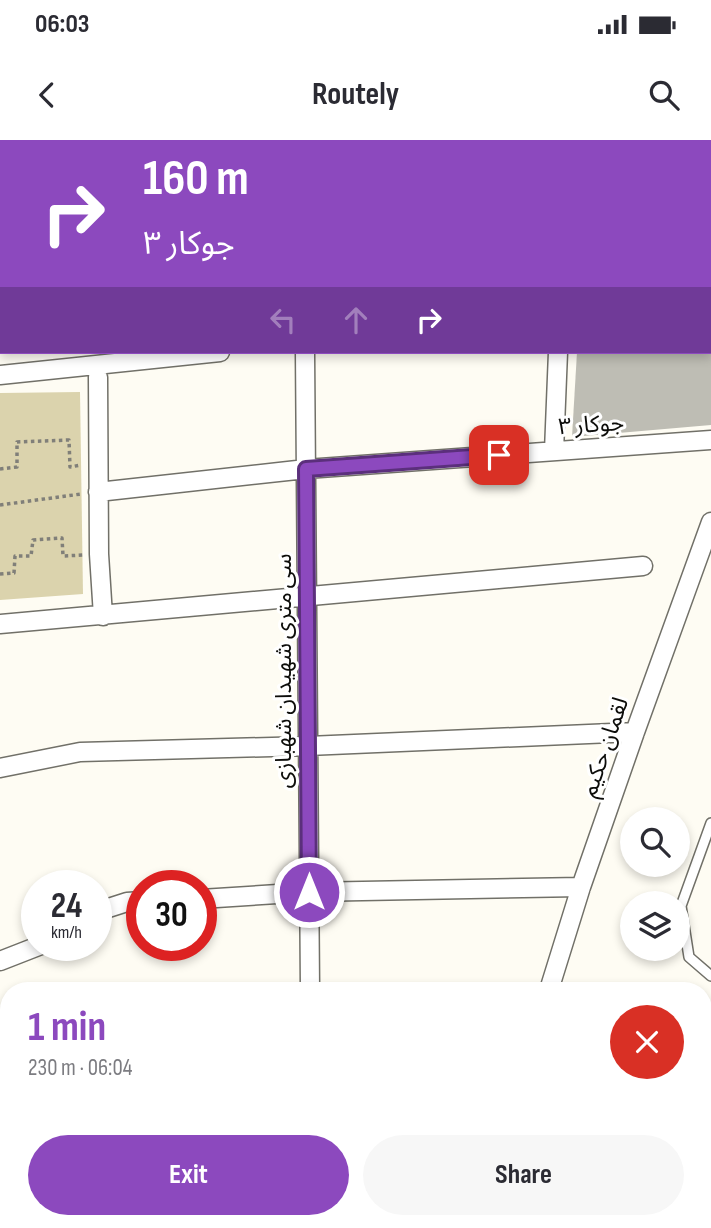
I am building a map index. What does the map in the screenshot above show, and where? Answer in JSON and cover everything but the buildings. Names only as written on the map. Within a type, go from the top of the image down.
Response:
[{"type":"street","points":[[0,375],[201,354]]},
{"type":"street","name":"سی متری شهیدان شهبازی","points":[[305,354],[310,982]]},
{"type":"street","points":[[554,451],[558,354]]},
{"type":"street","points":[[98,377],[99,554],[103,616]]},
{"type":"street","name":"جوکار ۳","points":[[98,492],[306,469],[711,439]]},
{"type":"street","name":"لقمان حکیم","points":[[551,982],[581,887],[711,522]]},
{"type":"street","points":[[0,624],[643,566]]},
{"type":"street","points":[[0,768],[80,752],[308,746],[635,732]]},
{"type":"street","points":[[217,898],[309,892],[581,887]]},
{"type":"street","points":[[0,961],[21,953]]},
{"type":"lane","points":[[711,823],[681,906],[689,957],[711,976]]},
{"type":"path","points":[[0,468],[17,467],[17,442],[69,440],[70,467],[98,464]]},
{"type":"path","points":[[0,505],[98,492]]},
{"type":"path","points":[[0,574],[14,573],[15,556],[31,556],[33,540],[62,538],[63,556],[99,554]]},
{"type":"shaded area","points":[[80,392],[83,594],[0,600],[0,393]]},
{"type":"route","points":[[309,892],[306,469],[499,455]]}]
